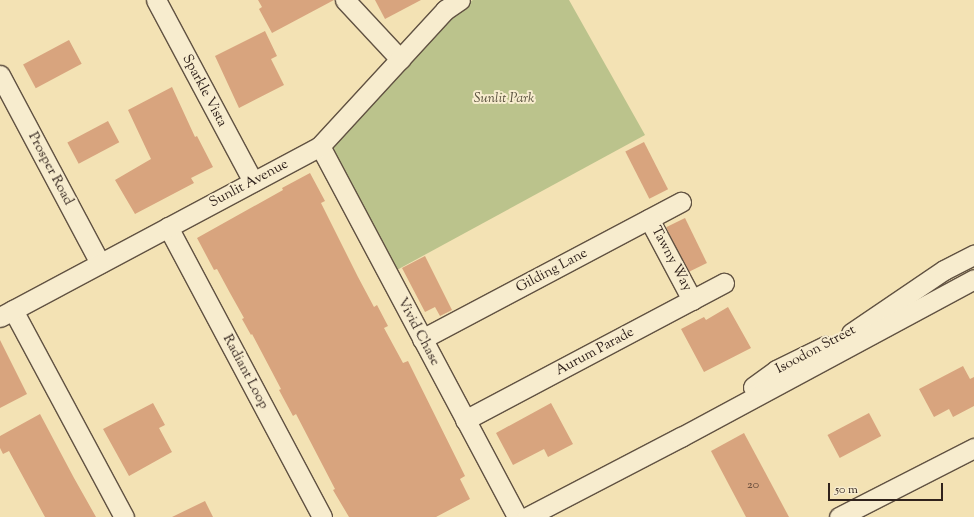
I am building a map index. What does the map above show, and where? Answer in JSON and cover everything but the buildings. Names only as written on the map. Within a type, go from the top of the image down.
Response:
[{"type":"street","name":"Sparkle Vista","points":[[156,0],[253,182]]},
{"type":"street","points":[[344,0],[400,59]]},
{"type":"street","name":"Sunlit Avenue","points":[[6,313],[320,146],[445,10],[460,0]]},
{"type":"street","name":"Prosper Road","points":[[0,75],[100,263]]},
{"type":"street","name":"Vivid Chase","points":[[320,146],[517,517]]},
{"type":"street","name":"Gilding Lane","points":[[422,340],[681,202]]},
{"type":"street","name":"Tawny Way","points":[[649,219],[692,300]]},
{"type":"street","name":"Radiant Loop","points":[[168,227],[322,517]]},
{"type":"street","name":"Isoodon Street","points":[[681,437],[776,370],[843,338],[944,270],[974,255]]},
{"type":"street","name":"Isoodon Street","points":[[527,517],[681,437],[974,278]]},
{"type":"street","name":"Aurum Parade","points":[[466,420],[724,283]]},
{"type":"street","points":[[6,313],[124,517]]},
{"type":"street","points":[[839,517],[974,448]]},
{"type":"green space","name":"Sunlit Park","points":[[473,0],[569,0],[645,135],[395,271],[330,147],[447,14]]}]
